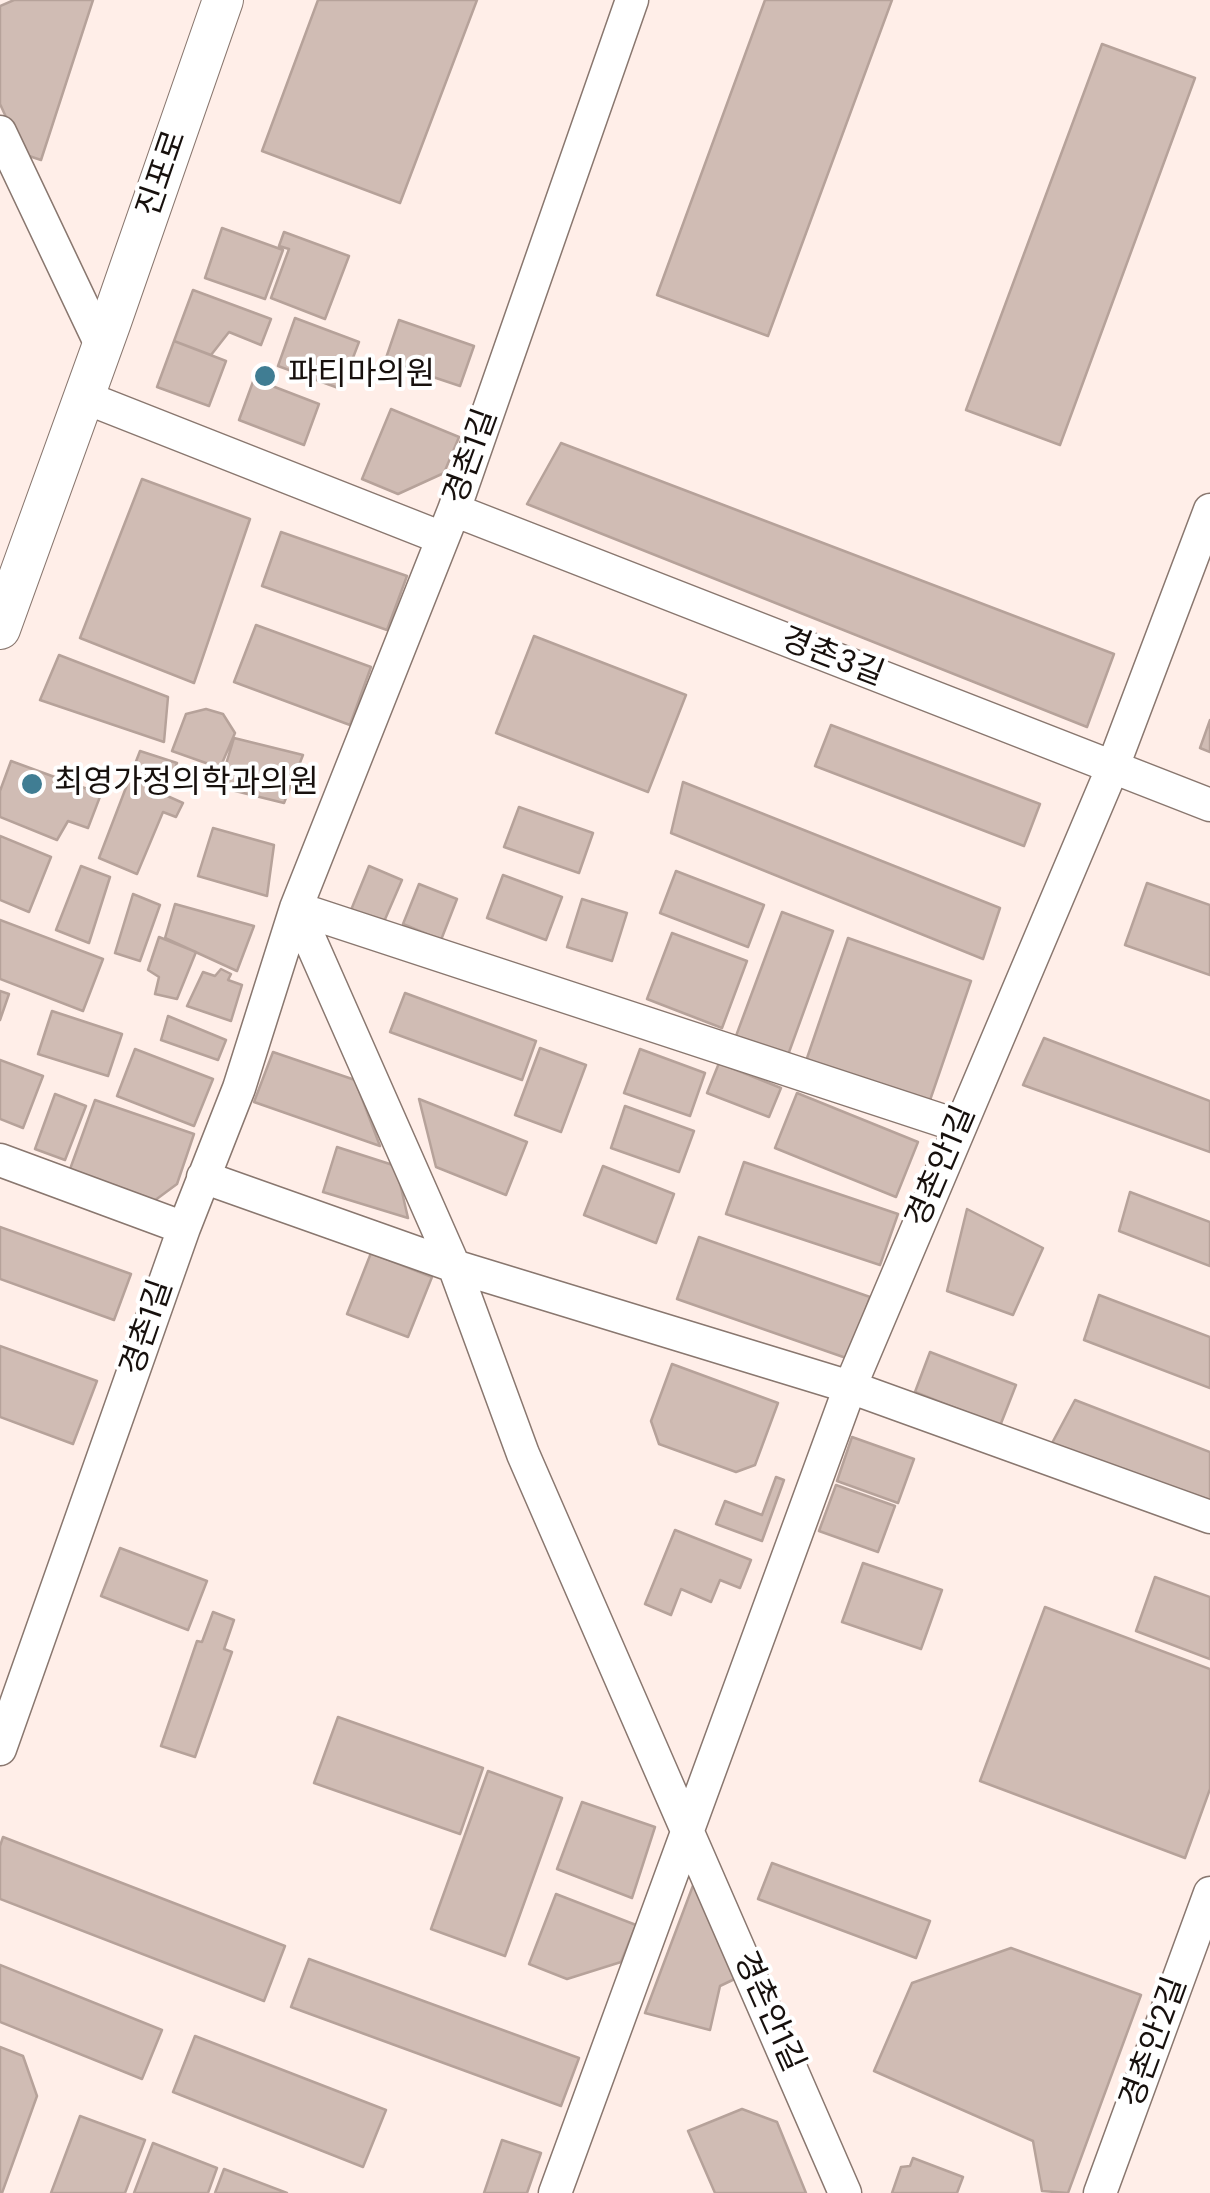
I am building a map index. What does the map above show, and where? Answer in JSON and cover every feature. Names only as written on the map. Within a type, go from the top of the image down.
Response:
[{"type":"street","name":"진포로","points":[[0,628],[223,0]]},
{"type":"street","name":"경촌1길","points":[[0,1749],[184,1228],[239,1088],[296,908],[448,524],[632,0]]},
{"type":"street","points":[[0,132],[102,347]]},
{"type":"street","name":"경촌3길","points":[[84,396],[448,524],[1210,805]]},
{"type":"street","name":"경촌안1길","points":[[555,2193],[850,1387],[1112,769],[1210,510]]},
{"type":"street","points":[[296,908],[959,1126]]},
{"type":"street","points":[[296,908],[454,1266]]},
{"type":"street","points":[[0,1160],[184,1228]]},
{"type":"street","points":[[203,1176],[454,1266],[850,1387],[1210,1516]]},
{"type":"street","name":"경촌안1길","points":[[454,1266],[524,1454],[846,2193]]},
{"type":"street","name":"경촌안2길","points":[[1100,2193],[1210,1893]]},
{"type":"building","points":[[14,0],[93,0],[41,160],[23,154],[0,104],[0,6]]},
{"type":"building","points":[[318,0],[477,0],[400,203],[262,151]]},
{"type":"building","points":[[765,0],[892,0],[768,336],[657,295]]},
{"type":"building","points":[[1102,44],[1195,78],[1060,445],[966,410]]},
{"type":"building","points":[[222,228],[283,250],[265,299],[205,278]]},
{"type":"building","points":[[284,232],[349,256],[325,319],[271,298],[289,249],[279,246]]},
{"type":"building","points":[[193,290],[271,319],[261,345],[229,332],[211,355],[174,341]]},
{"type":"building","points":[[295,318],[359,342],[341,389],[278,366]]},
{"type":"building","points":[[399,320],[474,346],[460,386],[385,361]]},
{"type":"building","points":[[174,341],[226,361],[209,406],[157,387]]},
{"type":"building","points":[[254,379],[319,404],[304,445],[239,420]]},
{"type":"building","points":[[391,409],[459,437],[444,473],[398,494],[362,479]]},
{"type":"building","points":[[561,443],[1114,654],[1087,727],[527,504]]},
{"type":"building","points":[[142,479],[250,519],[194,683],[80,638]]},
{"type":"building","points":[[281,532],[407,576],[387,630],[262,586]]},
{"type":"building","points":[[256,625],[371,667],[350,725],[234,682]]},
{"type":"building","points":[[534,636],[686,695],[648,792],[496,733]]},
{"type":"building","points":[[59,655],[168,697],[164,742],[40,700]]},
{"type":"building","points":[[206,709],[223,714],[235,733],[220,768],[172,751],[186,714]]},
{"type":"building","points":[[1210,720],[1210,752],[1200,748]]},
{"type":"building","points":[[831,725],[1040,804],[1024,846],[815,766]]},
{"type":"building","points":[[234,738],[303,755],[284,803],[219,787]]},
{"type":"building","points":[[140,751],[177,763],[165,795],[183,803],[176,817],[163,812],[137,874],[99,858]]},
{"type":"building","points":[[11,761],[101,794],[88,828],[68,821],[57,840],[0,817],[0,791]]},
{"type":"building","points":[[683,782],[1000,908],[983,959],[671,833]]},
{"type":"building","points":[[519,807],[593,833],[579,873],[504,847]]},
{"type":"building","points":[[213,828],[274,845],[267,896],[198,876]]},
{"type":"building","points":[[0,836],[51,857],[29,912],[0,900]]},
{"type":"building","points":[[81,866],[110,877],[89,943],[56,930]]},
{"type":"building","points":[[369,866],[402,880],[383,924],[351,910]]},
{"type":"building","points":[[676,871],[764,905],[748,947],[660,913]]},
{"type":"building","points":[[503,875],[562,897],[546,940],[487,918]]},
{"type":"building","points":[[1147,883],[1210,905],[1210,975],[1125,945]]},
{"type":"building","points":[[419,884],[457,899],[441,940],[403,924]]},
{"type":"building","points":[[133,894],[160,905],[140,961],[115,953]]},
{"type":"building","points":[[582,899],[627,913],[612,961],[567,947]]},
{"type":"building","points":[[175,904],[254,926],[237,971],[165,938]]},
{"type":"building","points":[[782,912],[833,931],[788,1055],[736,1036]]},
{"type":"building","points":[[0,920],[103,959],[83,1011],[0,979]]},
{"type":"building","points":[[672,933],[747,961],[722,1028],[647,999]]},
{"type":"building","points":[[159,937],[196,952],[177,999],[155,994],[159,977],[148,970]]},
{"type":"building","points":[[848,938],[971,981],[928,1106],[805,1064]]},
{"type":"building","points":[[221,969],[231,974],[228,980],[242,985],[231,1021],[187,1006],[203,972],[215,976]]},
{"type":"building","points":[[0,991],[9,994],[0,1020]]},
{"type":"building","points":[[405,993],[536,1041],[522,1080],[390,1032]]},
{"type":"building","points":[[52,1011],[122,1034],[108,1076],[38,1054]]},
{"type":"building","points":[[168,1016],[226,1040],[218,1060],[161,1040]]},
{"type":"building","points":[[1044,1038],[1210,1101],[1210,1152],[1023,1085]]},
{"type":"building","points":[[540,1048],[586,1065],[561,1132],[515,1115]]},
{"type":"building","points":[[135,1049],[213,1079],[194,1126],[117,1096]]},
{"type":"building","points":[[640,1049],[705,1073],[690,1116],[624,1093]]},
{"type":"building","points":[[273,1052],[355,1080],[380,1146],[254,1102]]},
{"type":"building","points":[[0,1060],[43,1076],[23,1128],[0,1119]]},
{"type":"building","points":[[719,1063],[781,1088],[769,1117],[707,1093]]},
{"type":"building","points":[[797,1093],[918,1142],[896,1197],[775,1148]]},
{"type":"building","points":[[55,1094],[86,1106],[65,1160],[35,1149]]},
{"type":"building","points":[[419,1099],[527,1142],[506,1195],[436,1167]]},
{"type":"building","points":[[95,1100],[194,1134],[177,1184],[154,1201],[69,1172]]},
{"type":"building","points":[[625,1106],[694,1131],[679,1172],[611,1148]]},
{"type":"building","points":[[337,1147],[396,1166],[408,1218],[323,1192]]},
{"type":"building","points":[[744,1162],[898,1214],[880,1265],[726,1214]]},
{"type":"building","points":[[603,1166],[674,1194],[656,1243],[584,1215]]},
{"type":"building","points":[[1130,1192],[1210,1222],[1210,1266],[1119,1231]]},
{"type":"building","points":[[967,1209],[1043,1248],[1013,1315],[947,1291]]},
{"type":"building","points":[[0,1227],[131,1274],[114,1320],[0,1279]]},
{"type":"building","points":[[699,1237],[870,1297],[849,1359],[677,1299]]},
{"type":"building","points":[[371,1253],[432,1277],[408,1337],[347,1314]]},
{"type":"building","points":[[1099,1295],[1210,1337],[1210,1388],[1084,1340]]},
{"type":"building","points":[[0,1346],[97,1381],[73,1444],[0,1417]]},
{"type":"building","points":[[930,1352],[1016,1385],[1000,1426],[915,1392]]},
{"type":"building","points":[[672,1364],[778,1403],[755,1465],[736,1472],[659,1444],[651,1421]]},
{"type":"building","points":[[1075,1400],[1210,1452],[1210,1500],[1051,1445]]},
{"type":"building","points":[[852,1437],[914,1459],[898,1503],[837,1481]]},
{"type":"building","points":[[776,1477],[784,1480],[762,1541],[716,1524],[725,1501],[762,1515]]},
{"type":"building","points":[[836,1485],[895,1506],[878,1552],[819,1531]]},
{"type":"building","points":[[675,1530],[751,1560],[740,1588],[720,1580],[711,1602],[681,1589],[671,1615],[645,1604]]},
{"type":"building","points":[[120,1548],[207,1581],[188,1630],[101,1596]]},
{"type":"building","points":[[863,1563],[942,1590],[921,1649],[842,1622]]},
{"type":"building","points":[[1155,1577],[1210,1597],[1210,1659],[1136,1631]]},
{"type":"building","points":[[1045,1607],[1210,1669],[1210,1789],[1185,1858],[980,1781]]},
{"type":"building","points":[[213,1612],[234,1620],[224,1649],[232,1652],[195,1757],[161,1746],[197,1641],[202,1642]]},
{"type":"building","points":[[338,1717],[483,1768],[460,1834],[314,1783]]},
{"type":"building","points":[[488,1771],[562,1798],[505,1956],[431,1929]]},
{"type":"building","points":[[582,1802],[655,1827],[632,1898],[557,1869]]},
{"type":"building","points":[[3,1837],[285,1946],[264,2001],[0,1899]]},
{"type":"building","points":[[772,1863],[930,1921],[916,1958],[758,1899]]},
{"type":"building","points":[[697,1875],[743,1975],[720,1986],[710,2030],[645,2013]]},
{"type":"building","points":[[556,1894],[636,1925],[621,1962],[567,1979],[529,1964]]},
{"type":"building","points":[[1011,1948],[1141,1995],[1068,2193],[1042,2191],[1033,2141],[874,2071],[912,1983]]},
{"type":"building","points":[[309,1959],[579,2058],[561,2106],[291,2007]]},
{"type":"building","points":[[0,1965],[162,2030],[142,2079],[0,2022]]},
{"type":"building","points":[[195,2036],[386,2110],[363,2167],[173,2092]]},
{"type":"building","points":[[0,2047],[23,2056],[37,2096],[2,2193],[0,2193]]},
{"type":"building","points":[[742,2109],[777,2122],[806,2193],[715,2193],[688,2131]]},
{"type":"building","points":[[80,2116],[145,2140],[125,2193],[51,2193]]},
{"type":"building","points":[[502,2140],[541,2153],[527,2193],[484,2193]]},
{"type":"building","points":[[153,2143],[217,2168],[208,2193],[134,2193]]},
{"type":"building","points":[[913,2158],[963,2177],[957,2193],[892,2193],[901,2167],[910,2166]]},
{"type":"building","points":[[224,2169],[287,2193],[215,2193]]},
{"type":"place","name":"파티마의원","points":[[265,376]]},
{"type":"place","name":"최영가정의학과의원","points":[[32,784]]}]
